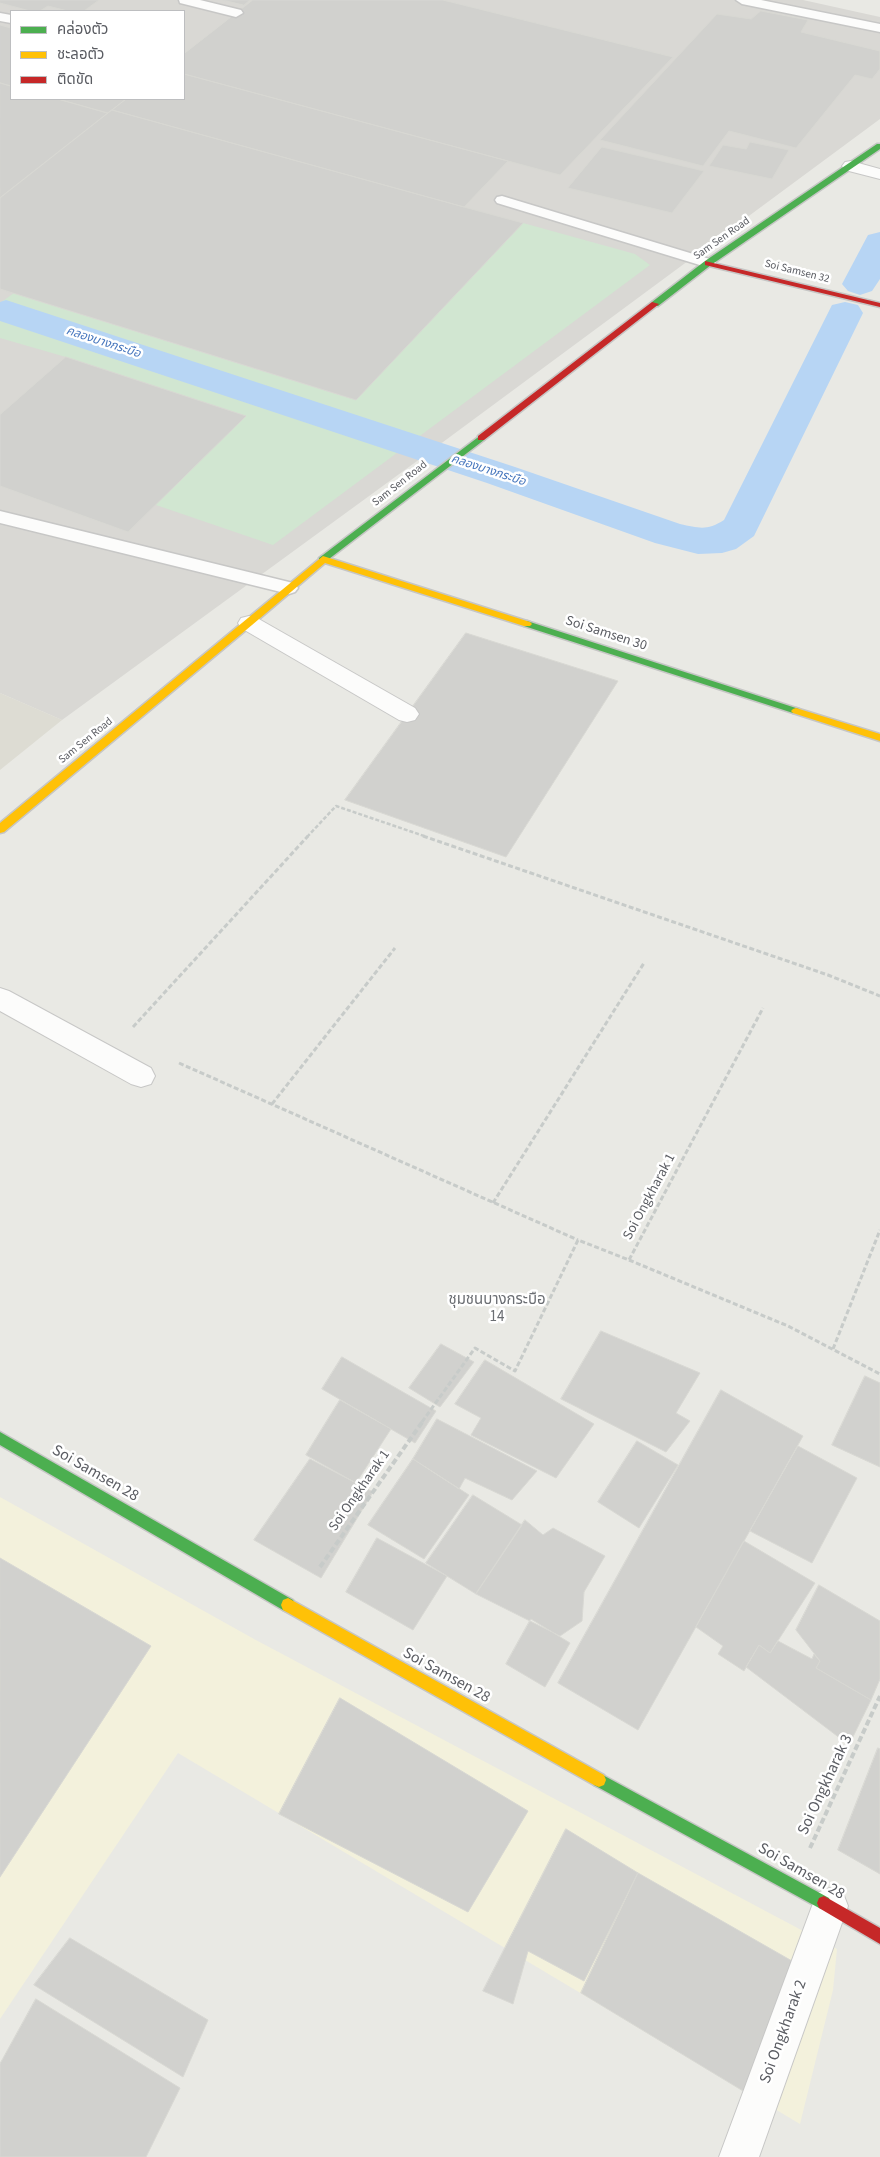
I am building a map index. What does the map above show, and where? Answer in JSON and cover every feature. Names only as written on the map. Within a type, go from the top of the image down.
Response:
[{"type":"main road","name":"Sam Sen Road","points":[[0,828],[249,623],[323,559],[708,263],[880,146]]},
{"type":"main road","name":"Soi Samsen 32","points":[[708,263],[880,305]]},
{"type":"main road","name":"Soi Samsen 30","points":[[323,559],[880,738]]},
{"type":"main road","name":"Soi Samsen 28","points":[[0,1438],[563,1761],[793,1884],[880,1936]]},
{"type":"street","points":[[851,166],[880,174]]},
{"type":"street","points":[[249,623],[407,714]]},
{"type":"street","points":[[0,998],[141,1076]]},
{"type":"street","name":"Soi Ongkharak 2","points":[[739,2157],[830,1906]]},
{"type":"lane","points":[[186,0],[236,13]]},
{"type":"lane","points":[[742,0],[880,28]]},
{"type":"lane","points":[[502,200],[708,263]]},
{"type":"lane","points":[[0,517],[289,588]]},
{"type":"path","points":[[129,1030],[336,806],[819,972],[880,996]]},
{"type":"path","points":[[272,1104],[395,948]]},
{"type":"path","points":[[494,1203],[644,963]]},
{"type":"path","name":"Soi Ongkharak 1","points":[[320,1567],[475,1348],[515,1371],[578,1240],[629,1260],[763,1008]]},
{"type":"path","points":[[175,1061],[578,1240]]},
{"type":"path","points":[[833,1349],[880,1230]]},
{"type":"path","points":[[629,1260],[788,1326],[880,1374]]},
{"type":"path","name":"Soi Ongkharak 3","points":[[793,1884],[880,1696]]},
{"type":"shaded area","points":[[0,0],[803,0],[880,17],[880,119],[439,445],[62,720],[0,693]]},
{"type":"shaded area","points":[[0,693],[62,720],[0,770]]},
{"type":"shaded area","points":[[0,1497],[254,1639],[837,1949],[833,1990],[800,2124],[178,1753],[0,2019]]},
{"type":"green space","points":[[523,223],[635,254],[650,265],[273,545],[156,505],[66,357],[0,338],[0,303],[14,293],[356,400]]},
{"type":"building","points":[[0,0],[99,0],[85,10],[64,10],[48,6],[42,10],[26,10],[0,3]]},
{"type":"building","points":[[223,0],[250,0],[244,5]]},
{"type":"building","points":[[253,0],[443,0],[673,57],[560,175],[185,74],[185,53]]},
{"type":"building","points":[[761,11],[808,20],[801,32],[880,51],[880,69],[872,79],[855,75],[796,148],[729,131],[703,166],[600,140],[717,14],[751,19]]},
{"type":"building","points":[[0,25],[10,28],[10,86],[0,83]]},
{"type":"building","points":[[185,74],[508,161],[464,207],[112,110],[125,100],[185,100]]},
{"type":"building","points":[[0,83],[10,86],[10,100],[62,100],[108,113],[0,198]]},
{"type":"building","points":[[62,100],[125,100],[108,113]]},
{"type":"building","points":[[112,110],[523,223],[356,400],[0,289],[0,198]]},
{"type":"building","points":[[750,142],[789,150],[772,179],[709,166],[723,145],[746,149]]},
{"type":"building","points":[[602,147],[704,171],[672,213],[568,188]]},
{"type":"building","points":[[66,357],[246,416],[128,532],[0,486],[0,415]]},
{"type":"building","points":[[466,633],[618,681],[506,857],[345,800]]},
{"type":"building","points":[[601,1331],[700,1373],[676,1413],[690,1421],[666,1452],[561,1399]]},
{"type":"building","points":[[441,1344],[474,1362],[440,1407],[409,1388]]},
{"type":"building","points":[[342,1357],[436,1411],[415,1443],[322,1389]]},
{"type":"building","points":[[485,1360],[594,1424],[556,1478],[471,1435],[481,1418],[455,1404]]},
{"type":"building","points":[[865,1376],[880,1383],[880,1467],[832,1445]]},
{"type":"building","points":[[721,1390],[803,1436],[638,1730],[558,1683]]},
{"type":"building","points":[[340,1400],[391,1429],[356,1483],[306,1455]]},
{"type":"building","points":[[437,1419],[537,1471],[512,1500],[465,1478],[459,1489],[413,1459]]},
{"type":"building","points":[[637,1441],[678,1465],[639,1528],[598,1502]]},
{"type":"building","points":[[798,1446],[857,1478],[812,1563],[750,1531]]},
{"type":"building","points":[[310,1459],[373,1492],[321,1578],[254,1540]]},
{"type":"building","points":[[413,1459],[469,1495],[424,1559],[368,1525]]},
{"type":"building","points":[[473,1495],[522,1525],[476,1594],[426,1563]]},
{"type":"building","points":[[525,1520],[543,1535],[553,1528],[605,1556],[584,1592],[582,1621],[560,1636],[476,1594]]},
{"type":"building","points":[[377,1538],[447,1576],[413,1630],[346,1592]]},
{"type":"building","points":[[744,1541],[815,1583],[770,1653],[759,1645],[744,1671],[718,1654],[723,1646],[696,1627]]},
{"type":"building","points":[[0,1558],[151,1646],[0,1877]]},
{"type":"building","points":[[819,1585],[880,1621],[880,1679],[871,1700],[816,1668],[820,1661],[796,1630]]},
{"type":"building","points":[[531,1619],[570,1643],[545,1687],[506,1664]]},
{"type":"building","points":[[778,1641],[812,1659],[814,1654],[820,1661],[816,1668],[871,1700],[849,1745],[746,1667],[759,1645],[770,1653]]},
{"type":"building","points":[[340,1698],[528,1811],[468,1912],[279,1814]]},
{"type":"building","points":[[878,1748],[880,1749],[880,1874],[838,1850]]},
{"type":"building","points":[[566,1829],[638,1873],[584,1981],[528,1951],[513,2004],[483,1991]]},
{"type":"building","points":[[638,1873],[799,1965],[753,2097],[581,1993]]},
{"type":"building","points":[[70,1938],[208,2020],[183,2077],[34,1985]]},
{"type":"building","points":[[36,1999],[180,2088],[146,2157],[0,2157],[0,2064]]},
{"type":"waterway","name":"คลองบางกระบือ","points":[[860,284],[880,242]]},
{"type":"waterway","name":"คลองบางกระบือ","points":[[6,311],[501,475],[669,534],[698,541],[722,540],[740,527],[845,313]]},
{"type":"traffic: fast","points":[[655,304],[708,263],[880,146]]},
{"type":"traffic: fast","points":[[322,560],[481,438]]},
{"type":"traffic: fast","points":[[527,624],[796,711]]},
{"type":"traffic: fast","points":[[0,1438],[288,1605]]},
{"type":"traffic: fast","points":[[599,1780],[824,1903]]},
{"type":"traffic: slow","points":[[323,559],[527,624]]},
{"type":"traffic: slow","points":[[0,829],[249,623],[322,560]]},
{"type":"traffic: slow","points":[[796,711],[880,738]]},
{"type":"traffic: slow","points":[[288,1605],[599,1780]]},
{"type":"traffic: jam","points":[[708,263],[880,305]]},
{"type":"traffic: jam","points":[[481,438],[655,304]]},
{"type":"traffic: jam","points":[[824,1903],[880,1936]]},
{"type":"district","name":"ชุมชนบางกระบือ 14","points":[[497,1310]]}]
